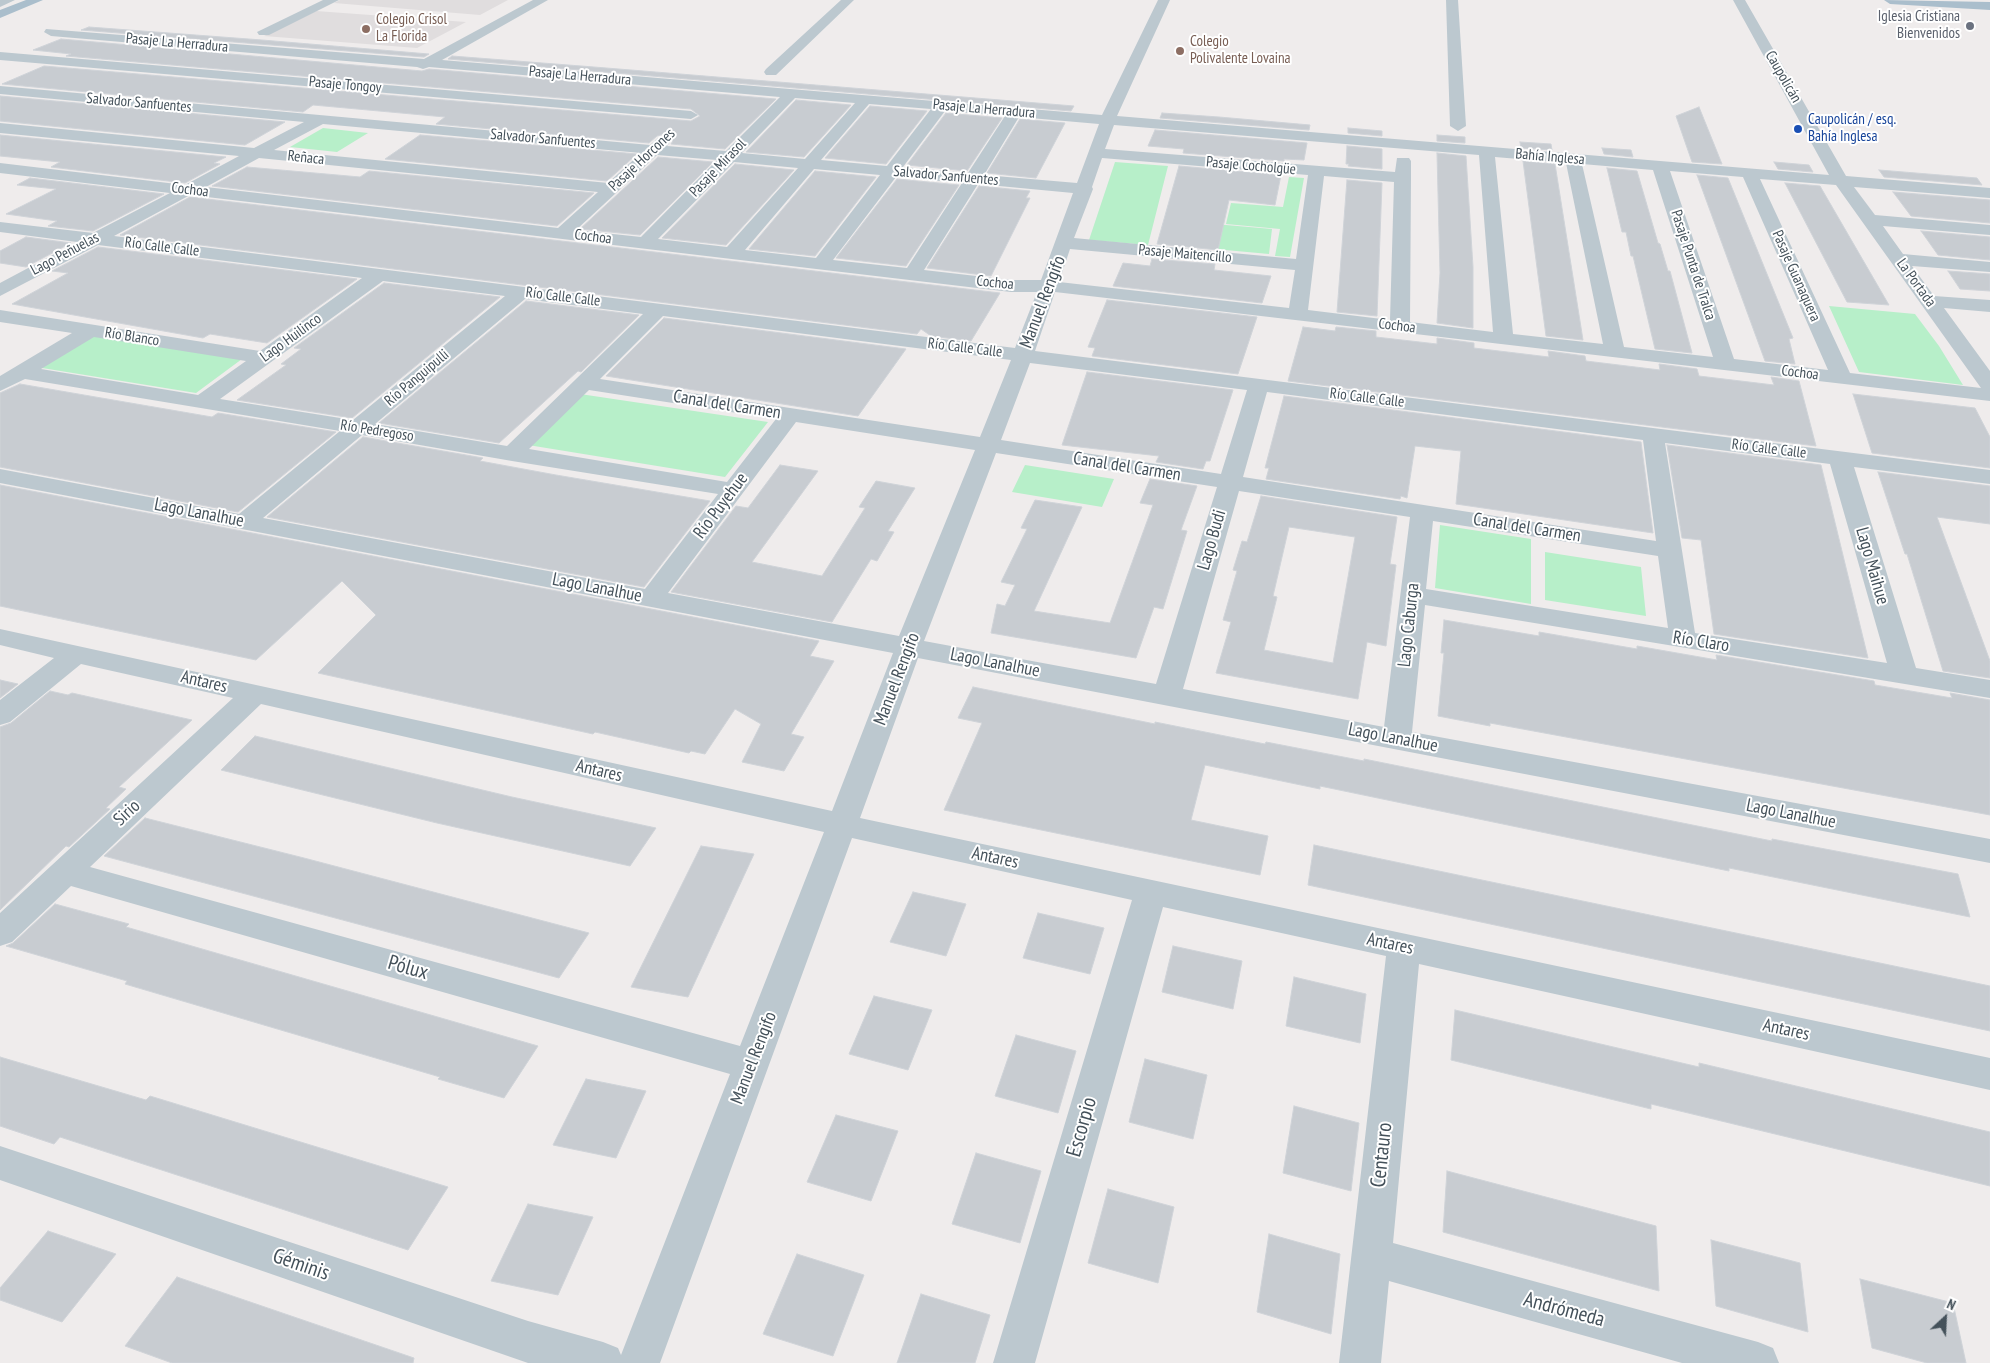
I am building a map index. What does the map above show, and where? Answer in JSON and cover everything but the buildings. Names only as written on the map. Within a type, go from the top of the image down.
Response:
[{"type":"main road","points":[[0,14],[37,0]]},
{"type":"main road","points":[[1890,0],[1990,6]]},
{"type":"street","points":[[0,3],[9,0]]},
{"type":"street","points":[[264,32],[333,0]]},
{"type":"street","name":"Lago Peñuelas","points":[[0,290],[542,0]]},
{"type":"street","points":[[771,72],[848,0]]},
{"type":"street","name":"Manuel Rengifo","points":[[639,1363],[909,646],[1024,355],[1116,100],[1164,0]]},
{"type":"street","points":[[1452,0],[1458,126]]},
{"type":"street","name":"Caupolicán","points":[[1739,0],[1841,181]]},
{"type":"street","name":"Pasaje La Herradura","points":[[51,32],[1110,121]]},
{"type":"street","points":[[0,54],[25,42]]},
{"type":"street","name":"Pasaje Tongoy","points":[[0,54],[691,115]]},
{"type":"street","name":"Pasaje Horcones","points":[[563,233],[721,88]]},
{"type":"street","name":"Salvador Sanfuentes","points":[[0,90],[1085,189]]},
{"type":"street","name":"Pasaje Mirasol","points":[[645,243],[792,93]]},
{"type":"street","points":[[732,253],[866,100]]},
{"type":"street","points":[[821,264],[941,106]]},
{"type":"street","points":[[913,274],[1015,112]]},
{"type":"street","name":"Bahía Inglesa","points":[[1110,121],[1990,193]]},
{"type":"street","name":"Reñaca","points":[[0,128],[612,188]]},
{"type":"street","points":[[1400,327],[1404,145]]},
{"type":"street","points":[[1487,152],[1504,339]]},
{"type":"street","name":"Pasaje Cocholgüe","points":[[1098,153],[1403,178]]},
{"type":"street","points":[[1572,159],[1615,352]]},
{"type":"street","name":"Pasaje Punta de Tralca","points":[[1660,166],[1726,365]]},
{"type":"street","name":"Cochoa","points":[[0,168],[1011,286],[1049,286],[1990,396]]},
{"type":"street","points":[[1298,315],[1317,171]]},
{"type":"street","name":"Pasaje Guanaquera","points":[[1749,173],[1842,378]]},
{"type":"street","name":"La Portada","points":[[1841,181],[1990,385]]},
{"type":"street","points":[[1870,220],[1990,230]]},
{"type":"street","name":"Río Calle Calle","points":[[0,226],[1990,477]]},
{"type":"street","name":"Pasaje Maitencillo","points":[[1065,243],[1304,265]]},
{"type":"street","points":[[1899,259],[1990,268]]},
{"type":"street","name":"Lago Huilinco","points":[[202,402],[380,274]]},
{"type":"street","name":"Río Panguipulli","points":[[244,522],[521,292]]},
{"type":"street","points":[[1928,301],[1990,306]]},
{"type":"street","points":[[512,454],[658,309]]},
{"type":"street","name":"Río Blanco","points":[[0,316],[264,358]]},
{"type":"street","points":[[0,385],[91,330]]},
{"type":"street","points":[[1962,346],[1990,349]]},
{"type":"street","name":"Río Pedregoso","points":[[21,372],[733,490]]},
{"type":"street","name":"Canal del Carmen","points":[[583,383],[1670,550]]},
{"type":"street","name":"Lago Budi","points":[[1166,695],[1259,385]]},
{"type":"street","name":"Río Puyehue","points":[[651,598],[790,415]]},
{"type":"street","points":[[1653,434],[1683,639]]},
{"type":"street","name":"Lago Maihue","points":[[1840,458],[1904,675]]},
{"type":"street","name":"Lago Lanalhue","points":[[0,476],[909,646],[1990,852]]},
{"type":"street","name":"Lago Caburga","points":[[1396,739],[1422,512]]},
{"type":"street","name":"Río Claro","points":[[1413,595],[1990,688]]},
{"type":"street","name":"Antares","points":[[0,637],[842,825],[1990,1074]]},
{"type":"street","points":[[0,715],[76,654]]},
{"type":"street","name":"Sirio","points":[[0,933],[255,694]]},
{"type":"street","name":"Pólux","points":[[65,872],[752,1065]]},
{"type":"street","name":"Escorpio","points":[[1014,1363],[1151,892]]},
{"type":"street","name":"Centauro","points":[[1360,1363],[1404,947]]},
{"type":"street","name":"Géminis","points":[[0,1163],[528,1342],[603,1363]]},
{"type":"street","name":"Andrómeda","points":[[1371,1257],[1734,1360]]},
{"type":"shaded area","points":[[340,0],[508,0],[480,15],[334,3]]},
{"type":"shaded area","name":"Colegio Crisol La Florida","points":[[316,11],[466,22],[417,48],[264,36]]},
{"type":"green space","points":[[323,128],[368,133],[337,152],[290,147]]},
{"type":"green space","points":[[1115,162],[1168,166],[1148,245],[1089,240]]},
{"type":"green space","points":[[1289,177],[1304,178],[1290,257],[1275,256],[1280,229],[1226,224],[1231,203],[1283,207]]},
{"type":"green space","points":[[1168,220],[1272,229],[1269,254],[1160,244]]},
{"type":"green space","points":[[1829,306],[1915,314],[1939,346],[1963,385],[1859,372]]},
{"type":"green space","points":[[91,335],[242,359],[196,393],[36,367]]},
{"type":"green space","points":[[580,394],[768,422],[725,477],[528,445]]},
{"type":"green space","points":[[1025,465],[1114,479],[1102,507],[1012,492]]},
{"type":"green space","points":[[1440,525],[1531,539],[1531,604],[1435,588]]},
{"type":"green space","points":[[1545,552],[1641,567],[1646,616],[1545,600]]},
{"type":"place","name":"Iglesia Cristiana Bienvenidos","points":[[1970,26]]},
{"type":"place","name":"Colegio Crisol La Florida","points":[[366,29]]},
{"type":"place","name":"Colegio Polivalente Lovaina","points":[[1180,51]]},
{"type":"place","name":"Caupolicán / esq. Bahía Inglesa","points":[[1798,129]]}]
